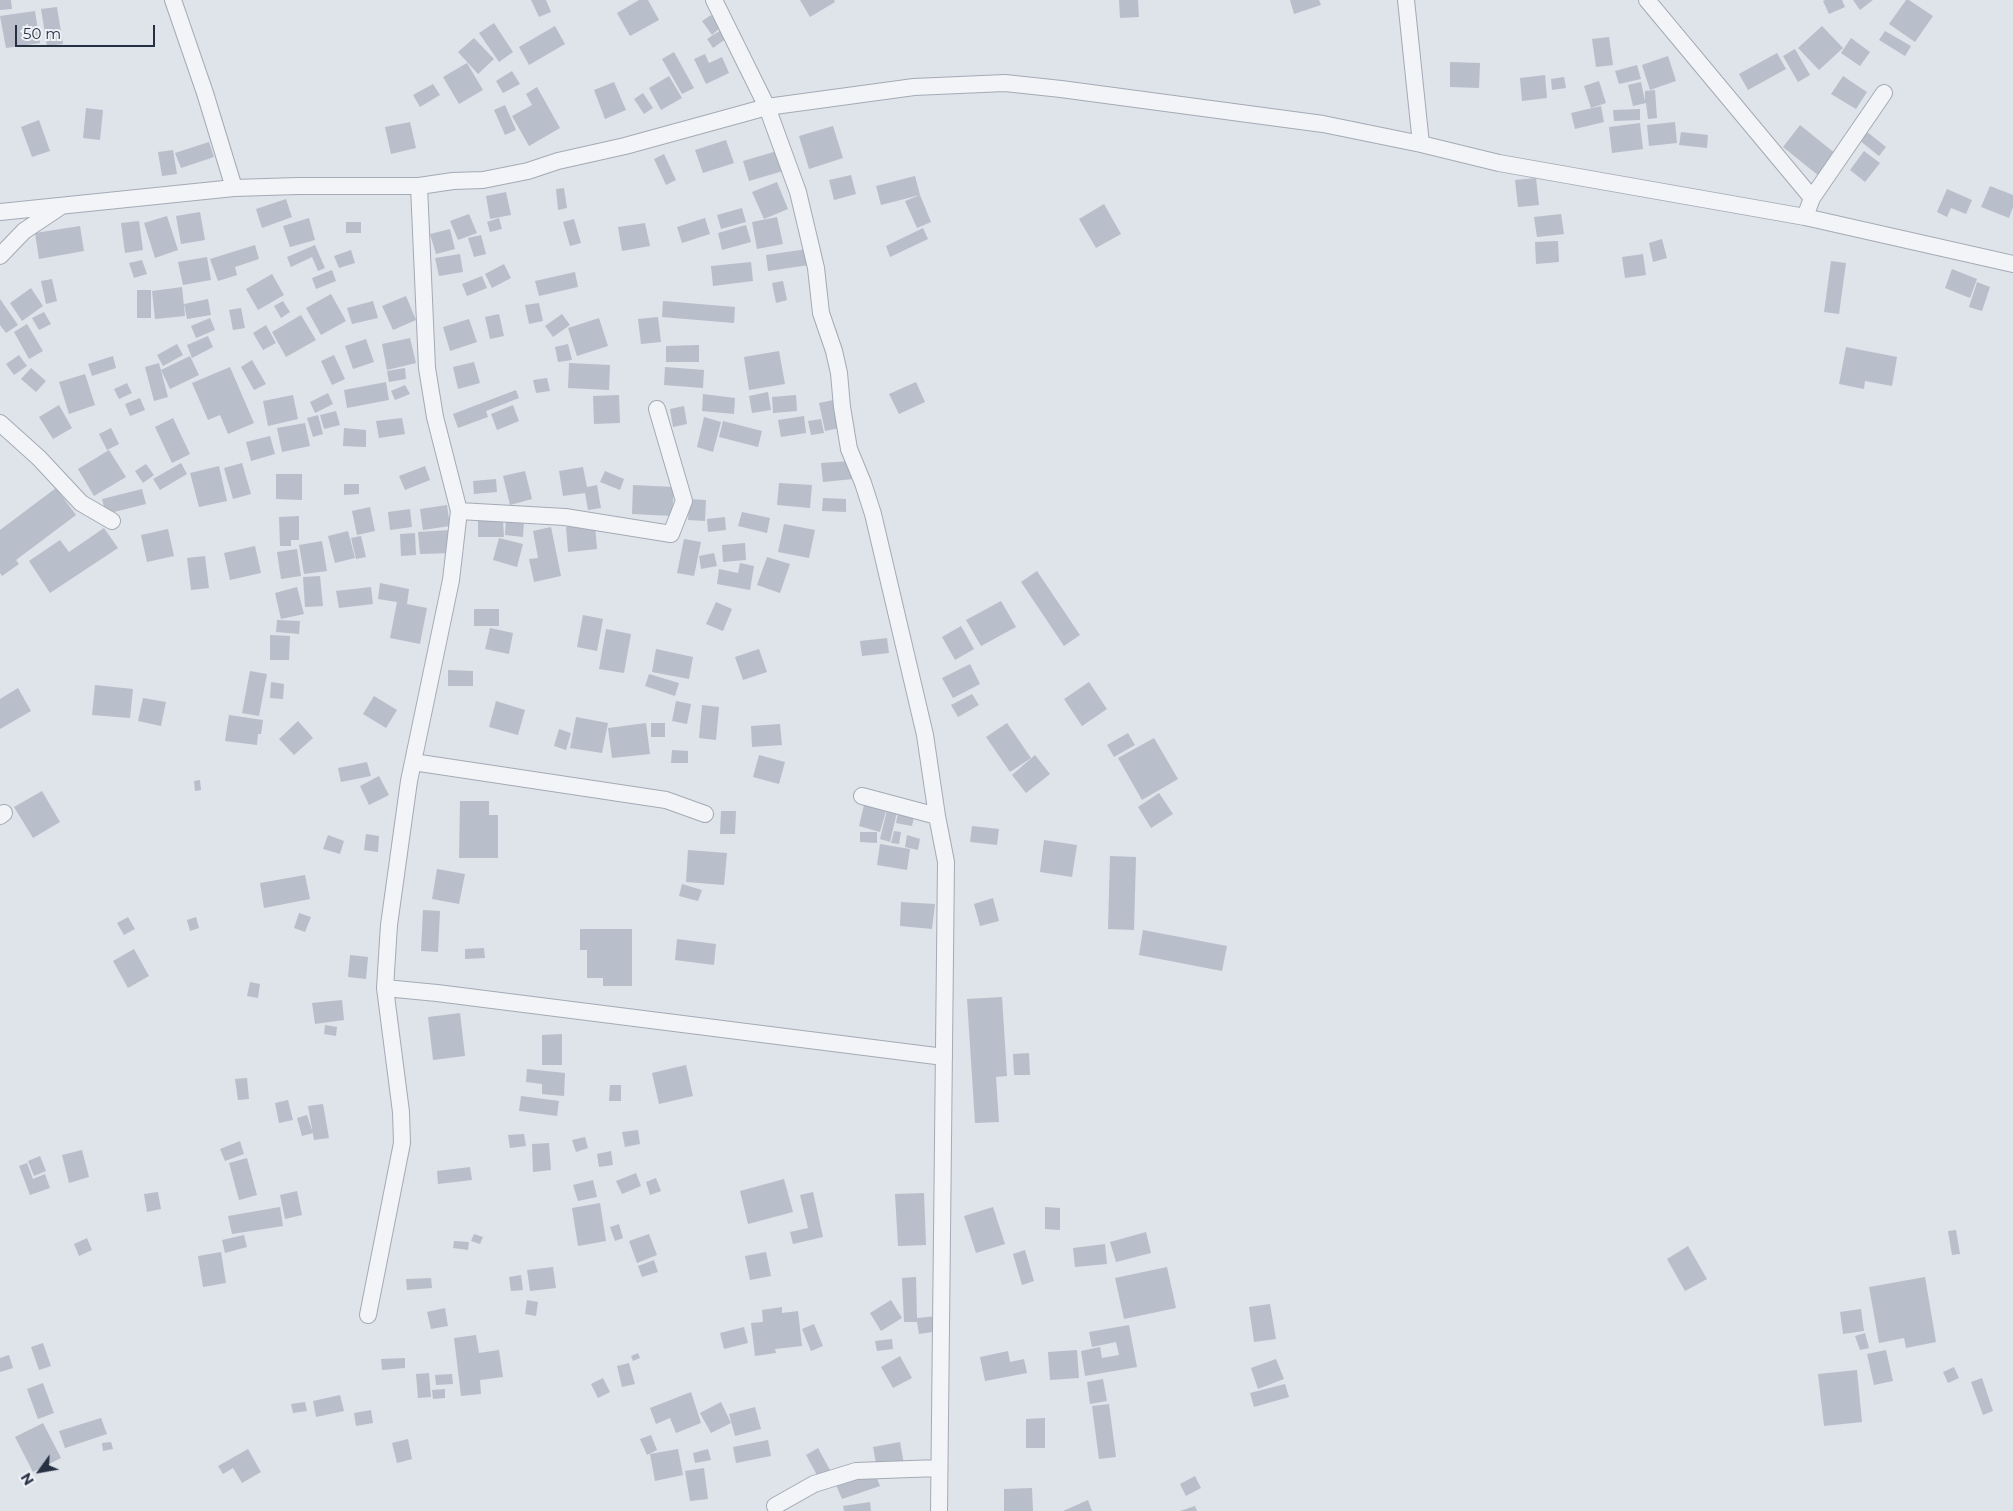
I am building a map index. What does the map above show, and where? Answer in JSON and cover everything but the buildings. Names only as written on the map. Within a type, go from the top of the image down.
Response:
[{"type":"street","points":[[173,0],[205,93],[234,188]]},
{"type":"street","points":[[714,0],[767,107],[798,192],[816,268],[821,313],[834,351],[839,373],[849,449],[873,514],[925,735],[946,862],[939,1511]]},
{"type":"street","points":[[1406,0],[1421,144]]},
{"type":"street","points":[[1647,0],[1812,198]]},
{"type":"street","points":[[0,212],[234,188],[419,186],[453,181],[483,180],[528,171],[558,161],[625,146],[767,107],[914,86],[1005,83],[1323,124],[1421,144],[1499,163],[1805,217],[2013,264]]},
{"type":"street","points":[[1805,217],[1812,198],[1884,93]]},
{"type":"street","points":[[368,1315],[402,1144],[401,1112],[385,988],[389,925],[413,762],[451,580],[460,511],[435,417],[427,368],[419,186]]},
{"type":"street","points":[[0,256],[24,231],[62,205]]},
{"type":"street","points":[[460,511],[565,517],[671,534],[684,500],[657,409]]},
{"type":"street","points":[[0,422],[39,458],[81,503],[112,521]]},
{"type":"street","points":[[413,762],[666,800],[705,814]]},
{"type":"street","points":[[862,796],[937,816]]},
{"type":"street","points":[[385,988],[944,1057]]},
{"type":"street","points":[[775,1506],[814,1484],[856,1471],[939,1468]]}]
